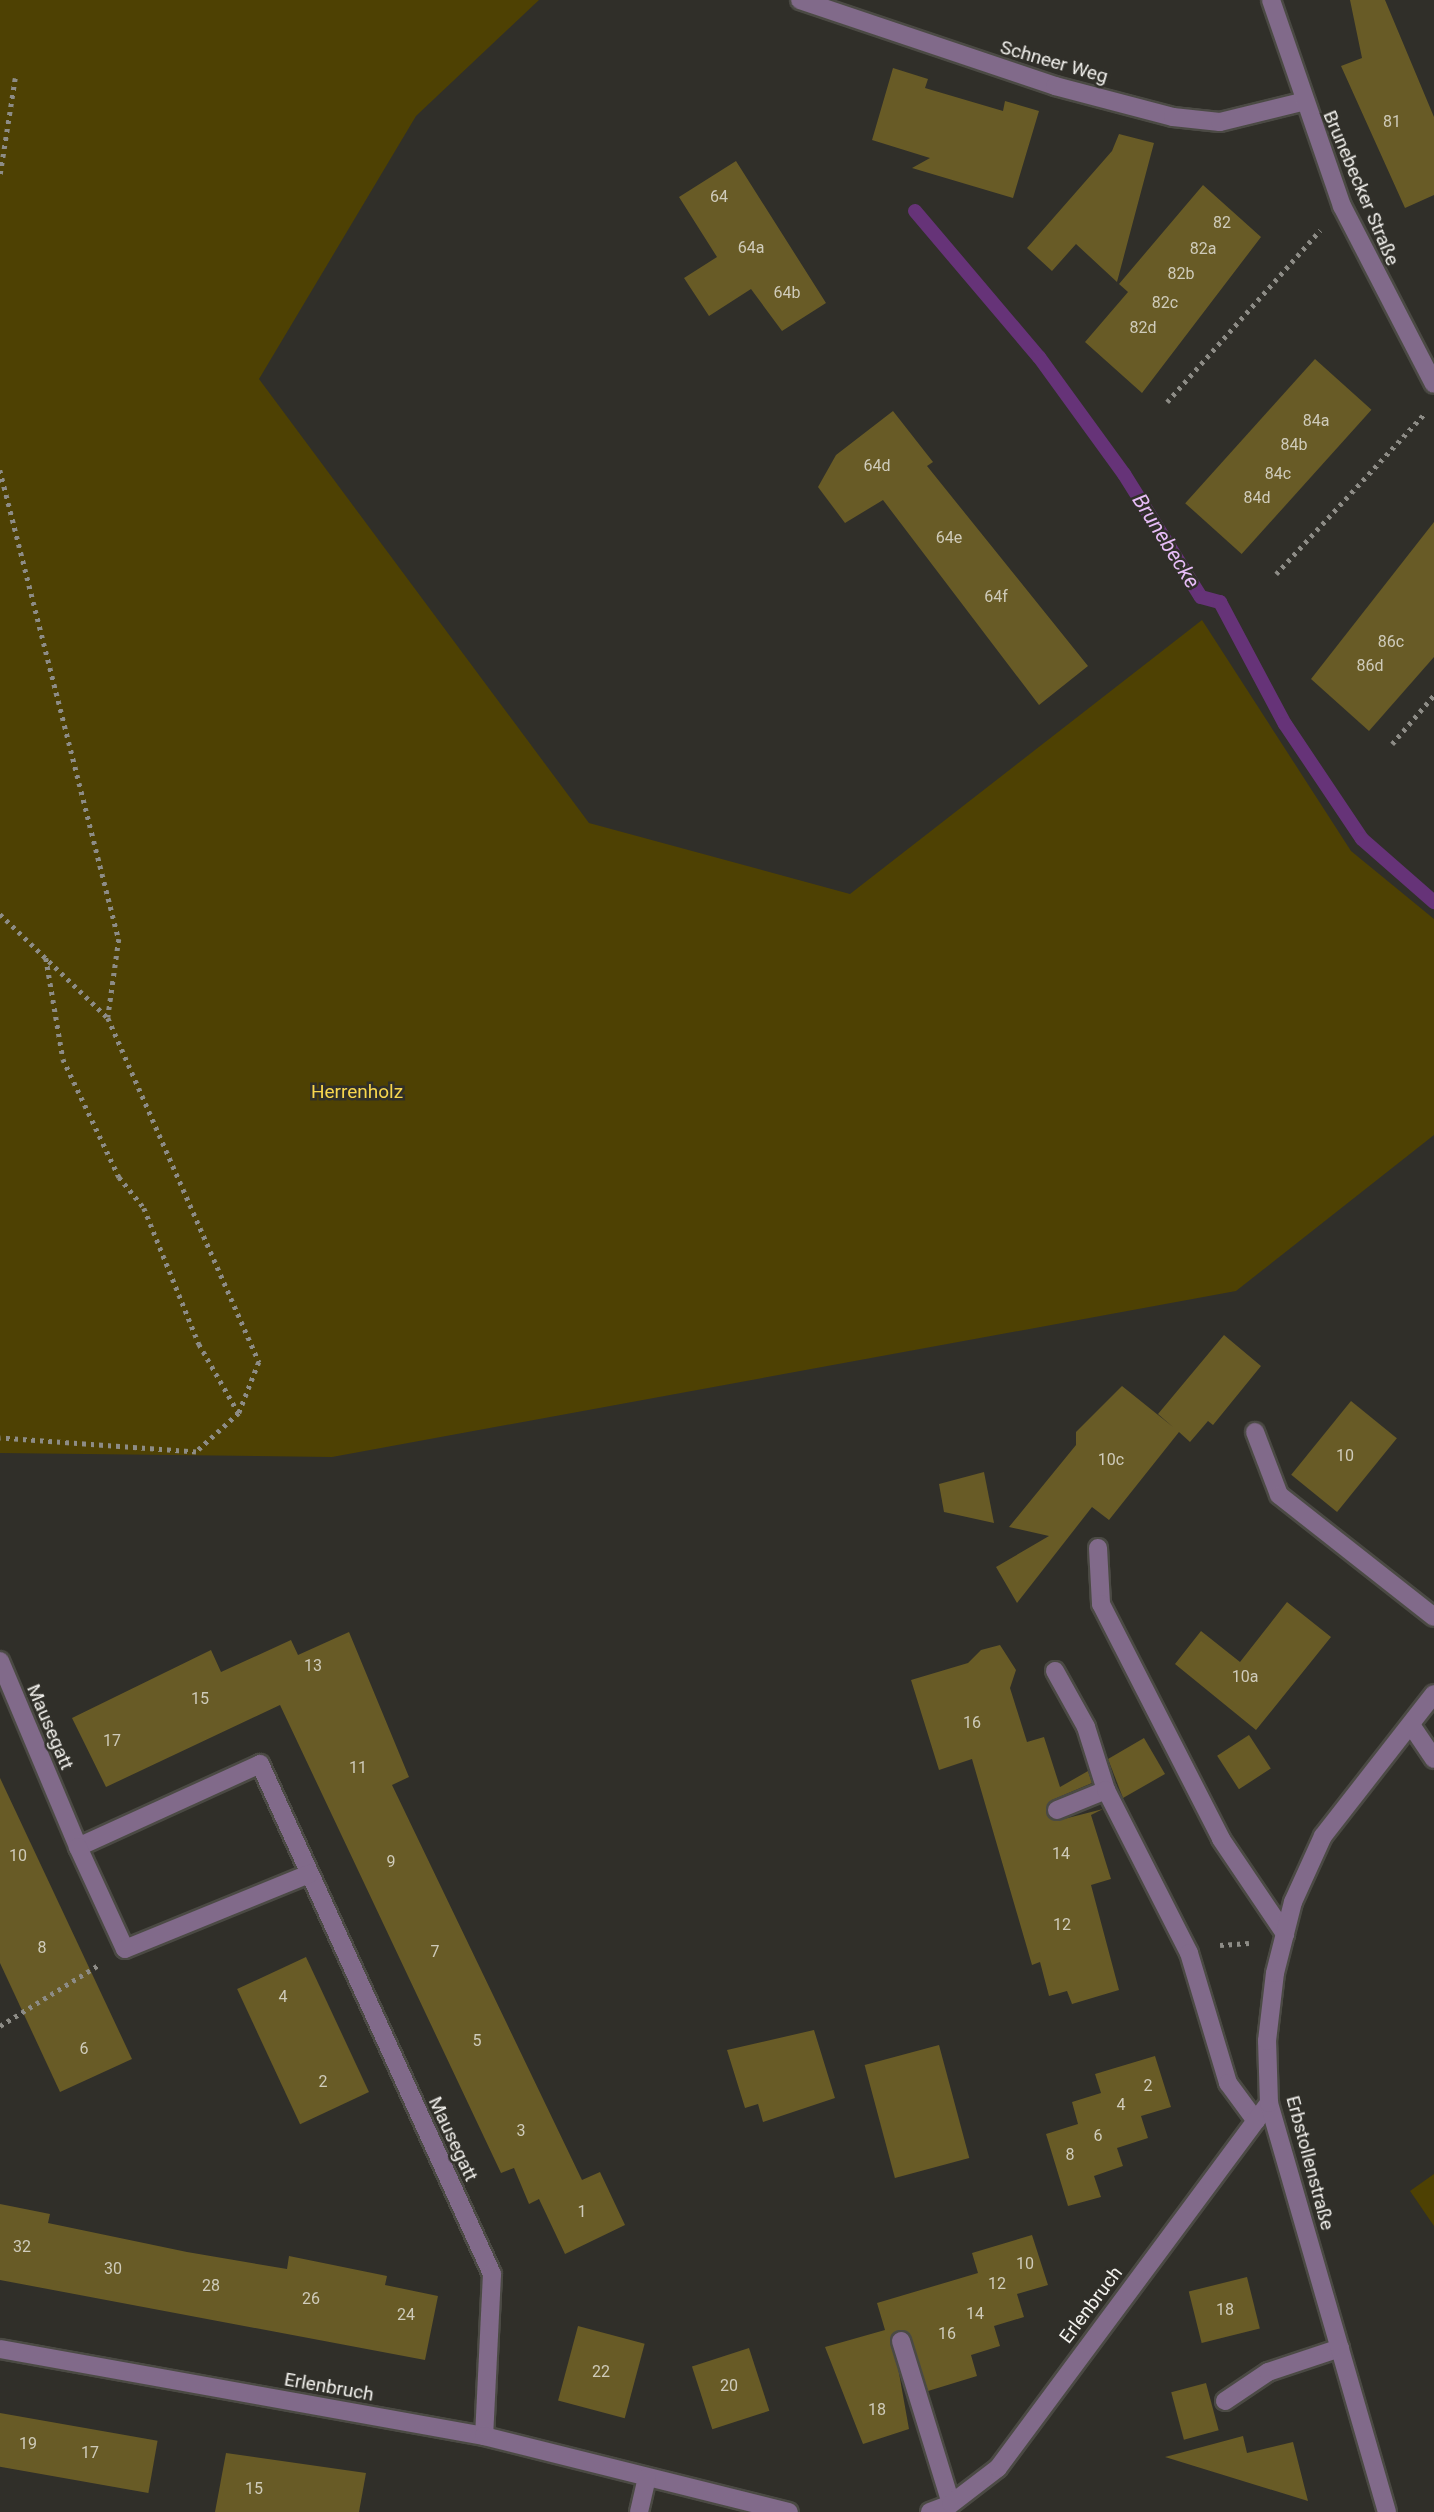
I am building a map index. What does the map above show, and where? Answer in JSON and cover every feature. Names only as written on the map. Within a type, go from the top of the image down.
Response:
[{"type":"street","name":"Schneer Weg","points":[[800,0],[1043,82],[1173,117],[1220,122],[1302,102]]},
{"type":"street","name":"Brunebecker Straße","points":[[1271,0],[1302,102],[1342,206],[1434,384]]},
{"type":"street","points":[[1255,1432],[1279,1495],[1434,1616]]},
{"type":"street","points":[[1098,1548],[1101,1604],[1221,1839],[1285,1934]]},
{"type":"street","name":"Mausegatt","points":[[0,1661],[78,1847],[125,1949]]},
{"type":"street","points":[[1055,1671],[1086,1727],[1106,1790],[1189,1953],[1228,2082],[1256,2121]]},
{"type":"street","name":"Erbstollenstraße","points":[[1387,2512],[1269,2104],[1267,2041],[1285,1934],[1323,1836],[1434,1694]]},
{"type":"street","points":[[1410,1725],[1434,1759]]},
{"type":"street","name":"Mausegatt","points":[[78,1847],[260,1764],[492,2274],[484,2436]]},
{"type":"street","points":[[1057,1810],[1106,1790]]},
{"type":"street","points":[[125,1949],[309,1874]]},
{"type":"street","name":"Erlenbruch","points":[[930,2512],[951,2504],[998,2469],[1269,2104]]},
{"type":"street","points":[[901,2342],[951,2504]]},
{"type":"street","points":[[1225,2401],[1268,2372],[1340,2348]]},
{"type":"street","name":"Erlenbruch","points":[[0,2349],[484,2436],[789,2512]]},
{"type":"street","points":[[639,2512],[647,2478]]},
{"type":"path","points":[[0,174],[15,78]]},
{"type":"path","points":[[1167,402],[1342,206]]},
{"type":"path","points":[[1276,574],[1434,403]]},
{"type":"path","points":[[0,470],[119,939],[108,1018]]},
{"type":"path","points":[[1392,744],[1434,695]]},
{"type":"path","points":[[0,914],[108,1018],[259,1362],[239,1413],[196,1452],[0,1438]]},
{"type":"path","points":[[46,958],[63,1059],[119,1177],[144,1208],[199,1344],[239,1413]]},
{"type":"path","points":[[0,2026],[125,1949]]},
{"type":"green space","name":"Herrenholz","points":[[0,0],[539,0],[416,116],[259,379],[589,823],[850,894],[1202,620],[1351,851],[1434,919],[1434,1135],[1236,1291],[332,1457],[0,1453]]},
{"type":"green space","points":[[1434,2174],[1434,2226],[1410,2191]]},
{"type":"building","points":[[1350,0],[1385,0],[1434,117],[1434,195],[1405,208],[1341,66],[1362,58]]},
{"type":"building","points":[[893,68],[928,79],[925,88],[1003,111],[1005,101],[1039,111],[1013,198],[912,168],[930,158],[872,140]]},
{"type":"building","points":[[1119,134],[1154,143],[1117,282],[1076,244],[1052,271],[1027,248],[1112,151]]},
{"type":"building","points":[[736,161],[826,303],[782,331],[751,289],[709,316],[684,278],[717,257],[679,197]]},
{"type":"building","points":[[1203,185],[1261,237],[1142,393],[1085,342],[1128,292],[1119,284]]},
{"type":"building","points":[[1315,359],[1371,410],[1242,554],[1185,503]]},
{"type":"building","points":[[893,411],[933,462],[927,466],[1088,666],[1039,705],[883,500],[845,523],[818,487],[836,455]]},
{"type":"building","points":[[1434,522],[1434,657],[1369,731],[1311,679]]},
{"type":"building","points":[[1224,1335],[1261,1366],[1213,1425],[1208,1421],[1190,1442],[1179,1432],[1109,1520],[1092,1507],[1017,1603],[996,1567],[1049,1536],[1009,1527],[1076,1445],[1076,1432],[1122,1386],[1173,1427],[1158,1414]]},
{"type":"building","points":[[1351,1401],[1397,1438],[1337,1512],[1291,1475]]},
{"type":"building","points":[[984,1472],[994,1523],[944,1512],[939,1484]]},
{"type":"building","points":[[1287,1602],[1331,1637],[1256,1730],[1175,1664],[1201,1631],[1240,1662]]},
{"type":"building","points":[[349,1632],[409,1777],[392,1785],[582,2180],[600,2172],[625,2225],[565,2254],[539,2199],[529,2204],[514,2168],[501,2173],[280,1705],[106,1787],[72,1718],[211,1650],[221,1672],[291,1640],[298,1655]]},
{"type":"building","points":[[1000,1645],[1016,1670],[1010,1688],[1027,1742],[1044,1737],[1060,1787],[1088,1771],[1092,1783],[1052,1800],[1047,1815],[1056,1821],[1103,1809],[1091,1815],[1111,1879],[1091,1885],[1119,1990],[1072,2004],[1067,1991],[1049,1996],[1040,1962],[1032,1965],[972,1759],[939,1770],[911,1680],[968,1663],[981,1650]]},
{"type":"building","points":[[1249,1735],[1271,1769],[1239,1789],[1217,1756]]},
{"type":"building","points":[[1144,1738],[1165,1774],[1123,1798],[1108,1759]]},
{"type":"building","points":[[0,1778],[132,2059],[60,2092],[0,1963]]},
{"type":"building","points":[[306,1957],[369,2092],[300,2124],[237,1989]]},
{"type":"building","points":[[814,2030],[835,2098],[763,2122],[758,2104],[745,2108],[727,2050]]},
{"type":"building","points":[[939,2045],[969,2158],[895,2178],[865,2065]]},
{"type":"building","points":[[1155,2056],[1171,2107],[1141,2116],[1148,2138],[1117,2148],[1123,2166],[1094,2176],[1101,2197],[1068,2206],[1046,2134],[1078,2124],[1072,2102],[1101,2093],[1095,2074]]},
{"type":"building","points":[[0,2204],[50,2214],[48,2223],[187,2252],[287,2269],[289,2256],[387,2276],[385,2285],[438,2296],[425,2360],[0,2280]]},
{"type":"building","points":[[1032,2235],[1048,2285],[1017,2294],[1024,2317],[994,2326],[1000,2346],[971,2355],[977,2376],[928,2391],[909,2333],[892,2334],[909,2429],[863,2444],[825,2347],[885,2330],[877,2303],[978,2273],[972,2253]]},
{"type":"building","points":[[1247,2277],[1260,2328],[1202,2343],[1189,2292]]},
{"type":"building","points":[[578,2326],[645,2344],[625,2418],[558,2400]]},
{"type":"building","points":[[749,2348],[769,2411],[712,2429],[692,2367]]},
{"type":"building","points":[[1206,2383],[1219,2430],[1184,2440],[1171,2392]]},
{"type":"building","points":[[0,2413],[158,2441],[148,2493],[0,2467]]},
{"type":"building","points":[[1243,2436],[1247,2453],[1293,2442],[1308,2501],[1165,2457]]},
{"type":"building","points":[[226,2453],[366,2473],[359,2512],[215,2512]]},
{"type":"waterway","name":"Brunebecke","points":[[915,211],[1039,357],[1124,474],[1201,597],[1220,602],[1285,724],[1362,839],[1434,902]]}]
